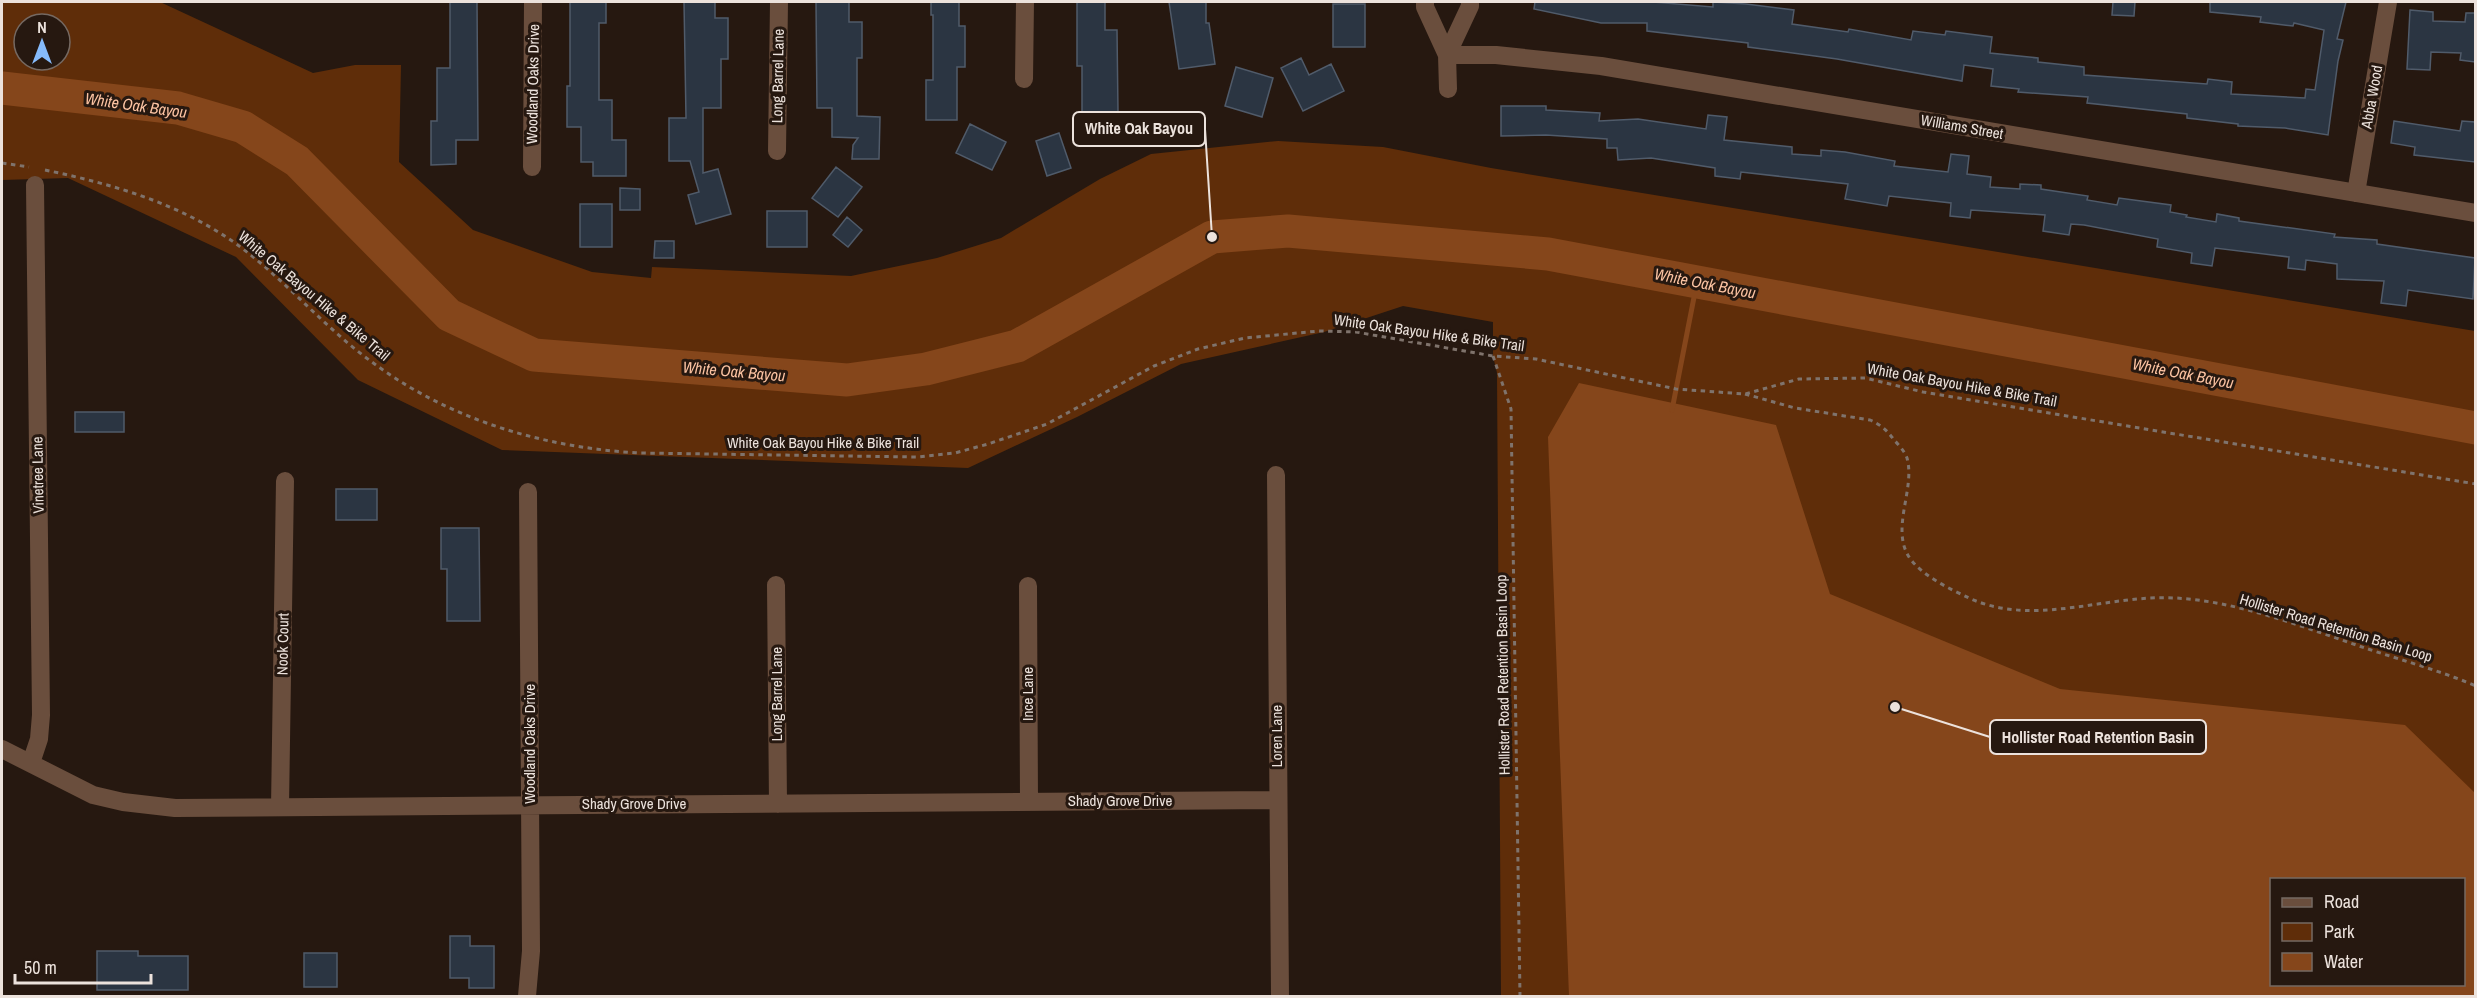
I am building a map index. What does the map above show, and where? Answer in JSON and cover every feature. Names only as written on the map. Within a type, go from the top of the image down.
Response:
[{"type":"street","name":"Woodland Oaks Drive","points":[[532,167],[533,2]]},
{"type":"street","name":"Long Barrel Lane","points":[[777,151],[779,2]]},
{"type":"street","points":[[1023,80],[1025,2]]},
{"type":"street","points":[[1425,2],[1425,7],[1447,55],[1448,89]]},
{"type":"street","points":[[1447,55],[1470,2]]},
{"type":"street","name":"Abba Wood","points":[[2356,193],[2388,2]]},
{"type":"street","name":"Williams Street","points":[[1447,55],[1496,55],[1601,66],[2475,213]]},
{"type":"street","name":"Vinetree Lane","points":[[31,763],[39,739],[41,715],[36,174]]},
{"type":"street","name":"Loren Lane","points":[[1276,475],[1280,996]]},
{"type":"street","name":"Nook Court","points":[[280,807],[285,481]]},
{"type":"street","name":"Woodland Oaks Drive","points":[[527,996],[531,951],[528,492]]},
{"type":"street","name":"Long Barrel Lane","points":[[776,585],[778,804]]},
{"type":"street","name":"Ince Lane","points":[[1028,586],[1029,802]]},
{"type":"street","name":"Shady Grove Drive","points":[[2,749],[61,781],[93,795],[123,802],[175,808],[1278,800]]},
{"type":"path","name":"White Oak Bayou Hike & Bike Trail","points":[[2,164],[36,174],[105,183],[189,216],[235,243],[376,366],[448,407],[516,434],[594,450],[917,457],[955,453],[1047,424],[1176,356],[1221,343],[1270,334],[1319,331],[1356,332],[1493,356],[1536,360],[1676,389],[1745,394],[1798,379],[1865,378],[1923,392],[2475,484]]},
{"type":"path","name":"Hollister Road Retention Basin Loop","points":[[1493,356],[1511,409],[1520,996]]},
{"type":"path","name":"Hollister Road Retention Basin Loop","points":[[1745,394],[1795,408],[1870,420],[1881,424],[1906,456],[1908,467],[1903,529],[1906,549],[1912,561],[1936,580],[1983,603],[2017,610],[2175,597],[2200,601],[2288,622],[2475,686]]},
{"type":"green space","points":[[2,2],[160,2],[313,73],[355,65],[401,65],[399,162],[473,230],[592,272],[651,278],[652,267],[851,276],[937,258],[1001,238],[1100,179],[1151,154],[1278,141],[1383,147],[1491,168],[2475,331],[2475,996],[1501,996],[1497,373],[1493,356],[1493,322],[1403,306],[1324,332],[1181,364],[1077,417],[968,468],[502,450],[358,380],[236,257],[68,178],[2,180]]},
{"type":"water","points":[[1579,383],[1776,425],[1830,594],[2060,689],[2405,725],[2475,793],[2475,996],[1569,996],[1548,437]]},
{"type":"building","points":[[450,2],[477,2],[478,140],[456,140],[456,164],[431,165],[431,121],[437,121],[437,68],[450,68]]},
{"type":"building","points":[[570,2],[606,2],[606,23],[599,23],[599,100],[612,100],[612,140],[626,140],[626,176],[593,176],[593,162],[581,162],[581,127],[567,127],[567,86],[570,86]]},
{"type":"building","points":[[684,2],[715,2],[715,18],[728,18],[728,59],[721,59],[721,108],[703,108],[703,173],[718,169],[731,214],[696,224],[688,195],[699,192],[690,161],[669,161],[669,118],[686,118]]},
{"type":"building","points":[[816,2],[849,2],[849,22],[862,22],[862,58],[857,58],[857,116],[880,117],[879,159],[852,159],[853,145],[858,138],[832,137],[832,108],[817,108]]},
{"type":"building","points":[[931,2],[959,2],[959,26],[965,26],[965,67],[957,67],[957,120],[926,120],[926,80],[933,80]]},
{"type":"building","points":[[1077,2],[1105,2],[1105,30],[1117,30],[1118,112],[1082,112],[1082,66],[1077,66]]},
{"type":"building","points":[[1169,2],[1206,2],[1206,23],[1209,23],[1215,64],[1179,69]]},
{"type":"building","points":[[1535,2],[1653,2],[1713,7],[1713,2],[1746,4],[1794,10],[1792,24],[1848,32],[1849,29],[1911,40],[1913,31],[1945,35],[1946,31],[1992,37],[1990,53],[2038,58],[2038,62],[2084,67],[2084,75],[2207,84],[2208,79],[2232,82],[2231,94],[2305,98],[2306,89],[2315,90],[2324,30],[2294,23],[2293,26],[2260,22],[2261,17],[2210,12],[2210,2],[2346,2],[2337,39],[2343,40],[2328,135],[2285,128],[2238,126],[2238,124],[2187,118],[2187,114],[2087,103],[2088,97],[2018,92],[2019,89],[1991,86],[1993,69],[1964,65],[1962,81],[1837,59],[1748,47],[1748,43],[1647,31],[1647,23],[1601,23],[1534,9]]},
{"type":"building","points":[[2113,2],[2135,2],[2134,16],[2112,15]]},
{"type":"building","points":[[1333,4],[1365,4],[1365,47],[1333,47]]},
{"type":"building","points":[[2410,10],[2433,12],[2433,21],[2465,22],[2466,13],[2475,13],[2475,62],[2460,60],[2461,53],[2431,52],[2430,70],[2407,69]]},
{"type":"building","points":[[1301,58],[1309,75],[1331,64],[1344,91],[1303,111],[1281,68]]},
{"type":"building","points":[[1236,67],[1273,78],[1262,117],[1225,106]]},
{"type":"building","points":[[1501,106],[1546,106],[1546,110],[1600,113],[1599,121],[1638,119],[1706,129],[1708,115],[1727,117],[1724,140],[1792,147],[1792,154],[1821,156],[1821,150],[1845,152],[1895,161],[1894,166],[1948,172],[1951,154],[1969,156],[1967,174],[1991,177],[1990,187],[2020,189],[2020,184],[2041,185],[2041,189],[2088,196],[2087,200],[2117,205],[2119,198],[2171,205],[2170,212],[2187,215],[2186,217],[2216,222],[2217,214],[2239,218],[2239,221],[2335,234],[2334,237],[2377,240],[2377,244],[2475,258],[2473,299],[2408,290],[2406,306],[2381,303],[2384,281],[2337,279],[2337,264],[2306,260],[2305,270],[2288,268],[2289,257],[2215,248],[2212,266],[2191,263],[2192,253],[2157,247],[2158,239],[2071,224],[2069,235],[2043,231],[2045,215],[1971,210],[1970,218],[1950,216],[1951,203],[1889,196],[1887,206],[1845,199],[1848,184],[1741,172],[1740,179],[1715,176],[1715,168],[1651,158],[1618,160],[1617,148],[1607,148],[1607,139],[1546,135],[1501,136]]},
{"type":"building","points":[[2394,121],[2460,131],[2462,121],[2475,122],[2475,162],[2414,155],[2415,147],[2391,143]]},
{"type":"building","points":[[970,124],[1006,142],[992,170],[956,153]]},
{"type":"building","points":[[1059,133],[1071,168],[1047,176],[1036,141]]},
{"type":"building","points":[[836,167],[862,187],[838,217],[812,198]]},
{"type":"building","points":[[620,188],[640,189],[640,210],[620,210]]},
{"type":"building","points":[[580,204],[612,204],[612,247],[580,247]]},
{"type":"building","points":[[767,211],[807,211],[807,247],[767,247]]},
{"type":"building","points":[[847,217],[862,230],[848,247],[833,235]]},
{"type":"building","points":[[655,241],[674,241],[674,258],[654,258]]},
{"type":"building","points":[[75,412],[124,412],[124,432],[75,432]]},
{"type":"building","points":[[336,489],[377,489],[377,520],[336,520]]},
{"type":"building","points":[[441,528],[479,528],[480,621],[447,621],[447,569],[441,569]]},
{"type":"building","points":[[450,936],[470,936],[470,946],[494,946],[494,988],[469,988],[469,978],[450,978]]},
{"type":"building","points":[[97,951],[138,951],[138,956],[188,956],[188,990],[97,990]]},
{"type":"building","points":[[304,953],[337,953],[337,987],[304,987]]},
{"type":"waterway","name":"White Oak Bayou","points":[[2,88],[178,108],[243,127],[297,161],[449,315],[534,355],[847,380],[926,369],[1017,346],[1212,237],[1288,231],[1548,254],[2476,428]]},
{"type":"waterway","points":[[1672,410],[1697,282]]},
{"type":"place","name":"White Oak Bayou","points":[[1212,237]]},
{"type":"place","name":"Hollister Road Retention Basin","points":[[1895,707]]}]
